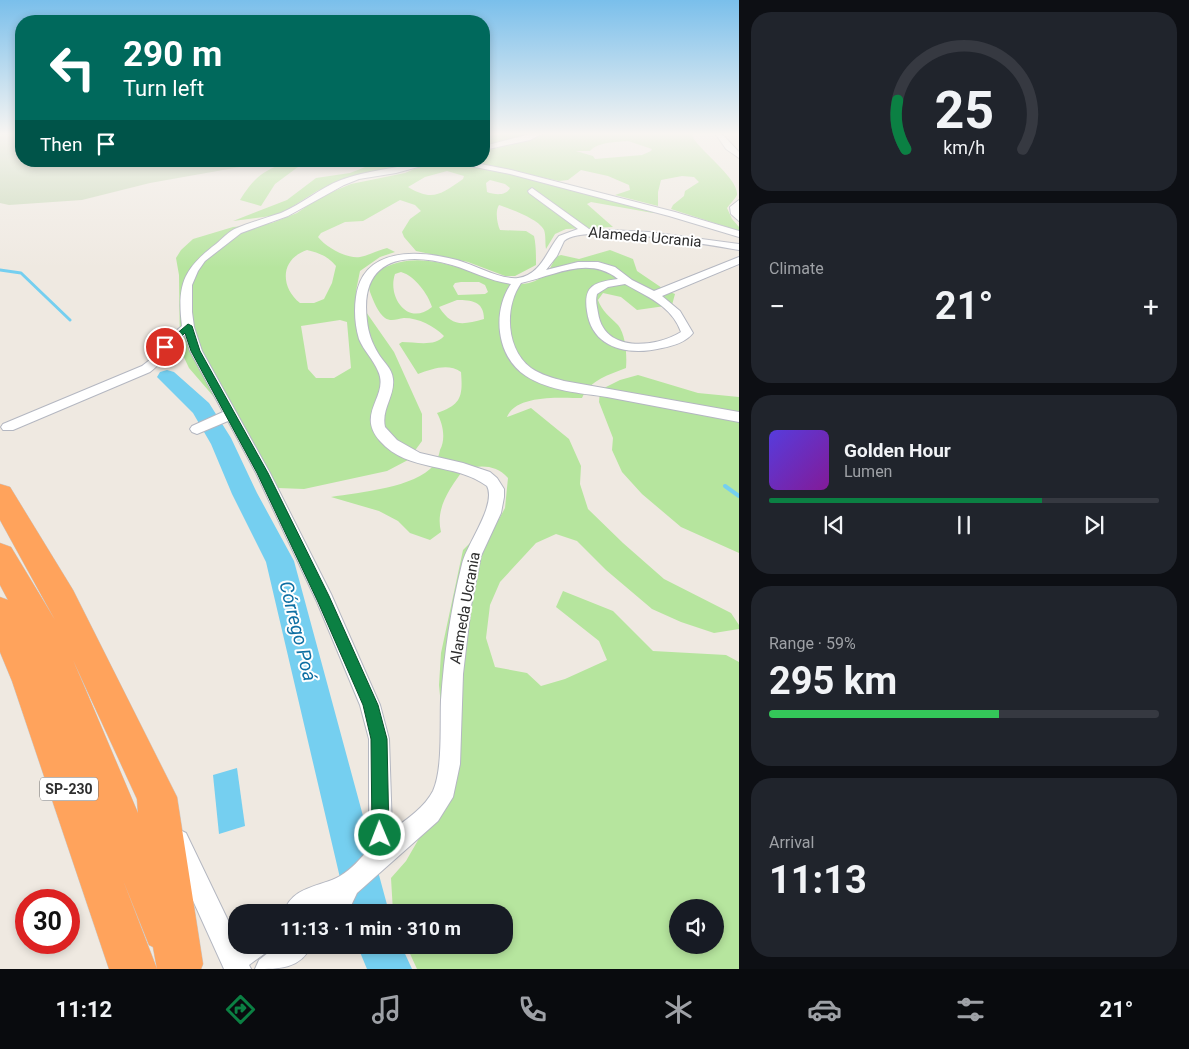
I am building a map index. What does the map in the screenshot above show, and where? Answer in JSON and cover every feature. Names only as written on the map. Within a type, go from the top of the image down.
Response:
[{"type":"highway","points":[[0,495],[62,600],[158,797],[180,967]]},
{"type":"highway","name":"SP-230","points":[[0,556],[47,638],[180,967]]},
{"type":"highway","name":"SP-230","points":[[0,612],[30,681],[133,969]]},
{"type":"street","points":[[354,178],[322,192],[285,214],[238,231],[202,259],[193,270],[187,285],[186,312],[188,326],[196,351],[225,417],[262,473],[324,600],[370,705],[379,739],[374,862]]},
{"type":"street","points":[[534,178],[672,214],[739,234]]},
{"type":"street","points":[[532,191],[587,232]]},
{"type":"street","points":[[739,203],[734,207],[735,214],[739,218]]},
{"type":"street","name":"Alameda Ucrania","points":[[306,904],[314,897],[348,885],[405,836],[441,798],[447,771],[457,631],[474,550],[493,513],[497,494],[494,484],[484,475],[421,460],[393,444],[376,425],[376,412],[386,390],[388,378],[384,369],[372,355],[362,327],[360,311],[365,280],[372,269],[395,258],[407,256],[450,261],[496,277],[523,280],[550,260],[560,239],[573,233],[587,232],[623,233],[739,247]]},
{"type":"street","points":[[654,295],[739,260]]},
{"type":"street","points":[[627,281],[598,287],[593,291],[590,299],[596,328],[606,338],[622,346],[652,347],[669,343],[687,332],[685,324],[677,315],[654,295],[627,281],[616,270],[602,265],[591,264],[523,280],[510,293],[505,308],[508,345],[517,361],[526,370],[541,378],[562,385],[739,418]]},
{"type":"street","points":[[8,427],[146,369],[160,357],[174,338],[188,326]]},
{"type":"street","points":[[197,429],[225,417]]},
{"type":"street","points":[[158,797],[236,965],[246,954]]},
{"type":"street","points":[[339,904],[348,885]]},
{"type":"street","points":[[268,969],[287,954]]},
{"type":"green space","points":[[0,178],[177,178],[82,200],[9,205],[0,203]]},
{"type":"green space","points":[[257,178],[283,178],[275,184],[261,206],[240,200]]},
{"type":"green space","points":[[316,178],[348,178],[317,191],[279,215],[233,221],[287,200]]},
{"type":"green space","points":[[379,178],[423,178],[408,187],[417,192],[431,195],[443,192],[463,178],[527,178],[663,212],[653,213],[591,202],[587,204],[613,227],[566,229],[555,234],[546,249],[545,232],[541,226],[524,215],[499,205],[497,217],[500,230],[526,231],[534,236],[536,265],[515,276],[505,276],[468,262],[416,251],[402,232],[410,219],[421,211],[415,205],[400,200],[363,221],[345,222],[321,233],[318,237],[326,245],[337,252],[349,256],[360,257],[387,248],[395,252],[380,257],[360,271],[356,291],[364,309],[394,352],[422,414],[422,441],[408,460],[387,471],[304,489],[278,488],[220,404],[189,368],[180,349],[179,275],[176,258],[181,250],[193,239],[233,227],[272,223],[297,213],[320,197],[351,184]],"holes":[[[490,180],[505,184],[510,188],[503,194],[487,192],[486,183]],[[307,250],[326,257],[336,266],[332,283],[324,299],[314,303],[300,303],[293,296],[286,282],[286,274],[292,260],[298,254]],[[340,320],[347,322],[351,368],[334,378],[316,378],[308,369],[301,326]]]},
{"type":"green space","points":[[546,178],[570,178],[559,181]]},
{"type":"green space","points":[[613,178],[670,178],[661,180],[658,192],[658,206],[615,195],[630,190],[629,185]]},
{"type":"green space","points":[[695,178],[730,178],[732,181],[737,195],[727,208],[732,219],[739,227],[739,231],[671,209],[684,196],[685,191],[699,182]]},
{"type":"green space","points":[[610,250],[633,259],[637,271],[665,290],[675,294],[672,305],[637,310],[621,297],[603,293],[598,300],[604,311],[618,325],[623,334],[626,368],[595,382],[582,398],[552,398],[529,401],[520,404],[507,417],[531,408],[569,439],[581,466],[580,484],[588,509],[664,579],[731,613],[739,625],[739,629],[714,633],[681,622],[652,609],[606,570],[577,541],[556,534],[536,543],[500,582],[490,605],[486,638],[495,667],[527,673],[541,686],[565,679],[607,660],[599,641],[556,607],[563,591],[613,611],[653,651],[726,655],[739,662],[739,969],[417,969],[410,954],[513,954],[513,904],[393,904],[391,878],[406,861],[432,816],[441,765],[443,727],[439,685],[441,653],[463,550],[499,519],[505,508],[508,478],[493,468],[476,467],[464,469],[449,491],[442,507],[440,515],[441,532],[430,540],[410,533],[398,521],[379,511],[331,497],[386,488],[414,479],[425,473],[436,462],[443,441],[441,422],[437,413],[451,407],[456,403],[461,394],[461,372],[445,367],[418,374],[399,344],[402,342],[436,342],[444,336],[421,321],[410,318],[392,320],[382,316],[370,292],[370,282],[377,272],[393,264],[420,260],[447,264],[504,283],[523,284],[544,276],[555,257],[561,255],[579,259]],"holes":[[[401,272],[416,281],[424,291],[432,307],[415,314],[402,307],[397,300],[393,283],[395,274]],[[479,282],[485,285],[488,292],[485,294],[458,295],[453,286],[455,283]],[[457,300],[472,301],[479,305],[482,308],[484,319],[458,323],[448,318],[439,307]]]},
{"type":"green space","points":[[638,375],[698,393],[739,397],[739,553],[681,527],[642,494],[622,472],[612,450],[613,438],[599,402],[600,390],[620,380]]},
{"type":"water","points":[[237,768],[245,826],[219,834],[213,775]]},
{"type":"waterway","points":[[0,270],[21,273],[70,320]]},
{"type":"waterway","name":"Córrego Poá","points":[[167,377],[201,408],[223,444],[245,494],[280,561],[367,904]]},
{"type":"waterway","points":[[725,486],[739,496]]},
{"type":"waterway","name":"Córrego Poá","points":[[382,954],[390,969]]},
{"type":"route","points":[[165,347],[188,326],[196,351],[262,473],[324,600],[370,705],[379,739],[380,835]]}]
